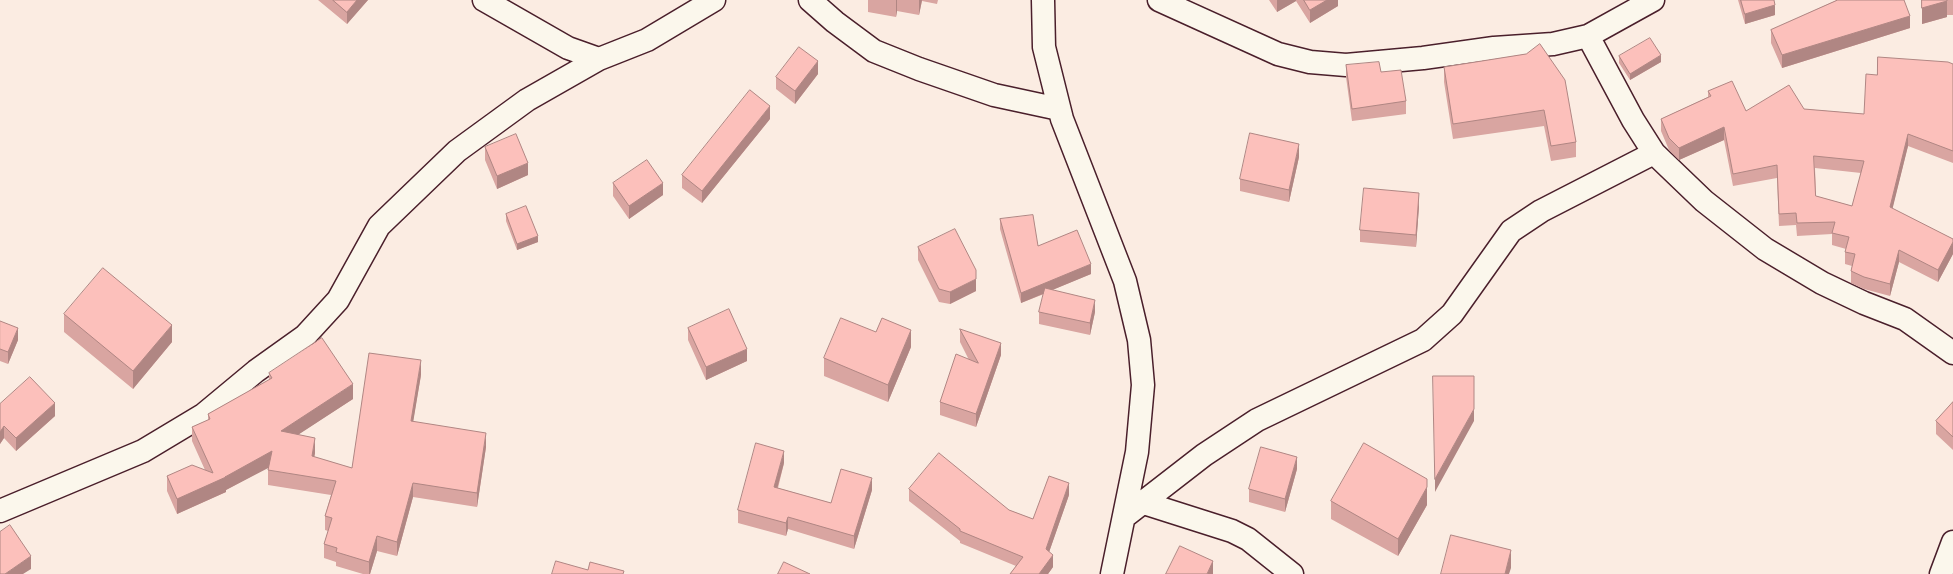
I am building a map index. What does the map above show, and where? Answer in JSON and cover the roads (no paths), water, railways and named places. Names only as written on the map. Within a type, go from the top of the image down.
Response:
[{"type":"street","points":[[484,0],[568,48],[599,59]]},
{"type":"street","points":[[0,510],[143,450],[203,415],[256,371],[305,336],[338,300],[379,226],[457,151],[527,100],[599,59],[647,40],[714,0]]},
{"type":"street","points":[[810,0],[835,22],[874,51],[919,69],[994,95],[1059,109]]},
{"type":"street","points":[[1043,0],[1044,47],[1059,109],[1124,281],[1139,340],[1142,393],[1137,452],[1112,574]]},
{"type":"street","points":[[1159,0],[1278,54],[1310,62],[1346,65],[1423,58],[1494,48],[1554,44],[1588,36],[1653,0]]},
{"type":"street","points":[[1588,36],[1633,120],[1654,153],[1704,201],[1766,249],[1822,283],[1905,320],[1953,353]]},
{"type":"street","points":[[1124,517],[1144,503],[1204,454],[1257,420],[1423,340],[1452,314],[1511,231],[1541,211],[1654,153]]},
{"type":"street","points":[[1144,503],[1232,531],[1248,539],[1292,574]]},
{"type":"street","points":[[1941,574],[1953,542]]}]
